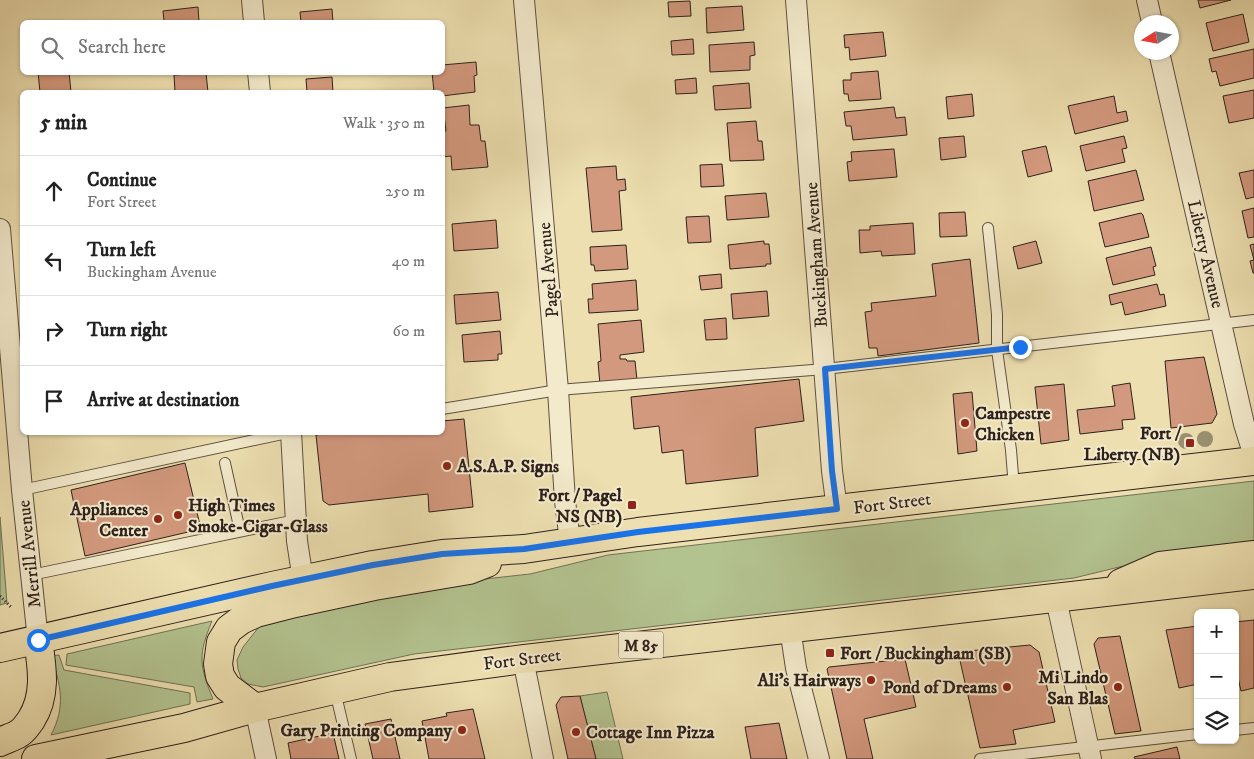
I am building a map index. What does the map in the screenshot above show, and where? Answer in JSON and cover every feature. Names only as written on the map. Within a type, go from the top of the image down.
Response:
[{"type":"main road","name":"Fort Street","points":[[0,648],[272,586],[373,565],[442,554],[524,549],[570,541],[1254,461]]},
{"type":"main road","points":[[255,708],[227,687],[220,676],[218,664],[221,642],[229,630],[241,620],[256,613],[295,603],[374,586],[469,570],[524,549]]},
{"type":"main road","points":[[1105,593],[1135,576],[1160,566],[1254,555]]},
{"type":"main road","name":"Fort Street","points":[[36,759],[184,728],[255,708],[390,677],[522,659],[1254,576]]},
{"type":"main road","points":[[0,742],[18,734],[37,710],[42,693],[42,670],[38,640]]},
{"type":"street","points":[[252,0],[254,20]]},
{"type":"street","name":"Pagel Avenue","points":[[524,0],[558,390],[565,501],[570,541]]},
{"type":"street","name":"Buckingham Avenue","points":[[796,0],[832,471],[837,509]]},
{"type":"street","points":[[1146,0],[1150,15]]},
{"type":"street","name":"Liberty Avenue","points":[[1161,60],[1244,424],[1254,456]]},
{"type":"street","points":[[258,75],[260,90]]},
{"type":"street","name":"Merrill Avenue","points":[[0,229],[22,490],[38,640]]},
{"type":"street","points":[[291,435],[296,520],[303,580]]},
{"type":"street","points":[[1056,599],[1090,753]]},
{"type":"street","points":[[790,628],[796,668],[819,759]]},
{"type":"street","points":[[522,659],[543,759]]},
{"type":"street","points":[[255,708],[266,759]]},
{"type":"lane","points":[[988,228],[997,314],[997,350],[1015,488]]},
{"type":"lane","points":[[445,408],[558,390],[825,369],[1254,320]]},
{"type":"lane","points":[[22,490],[282,435]]},
{"type":"lane","points":[[225,463],[240,531]]},
{"type":"lane","points":[[31,575],[296,520]]},
{"type":"lane","points":[[335,690],[351,759]]},
{"type":"lane","points":[[1239,730],[1254,728]]},
{"type":"lane","points":[[980,759],[1090,753],[1194,735]]},
{"type":"path","points":[[0,596],[11,607]]},
{"type":"green space","points":[[1254,481],[1254,549],[1144,561],[1074,578],[414,654],[263,687],[248,684],[241,678],[238,669],[237,660],[243,647],[259,627],[284,615],[394,589],[530,574],[608,555]]},
{"type":"green space","points":[[0,517],[7,603],[0,605]]},
{"type":"green space","points":[[212,621],[204,643],[202,660],[205,677],[213,699],[197,702],[194,687],[66,665],[67,654]]},
{"type":"green space","points":[[59,655],[64,670],[190,693],[190,704],[51,735],[59,715],[60,696],[51,656]]},
{"type":"green space","points":[[607,692],[623,759],[596,759],[580,696]]},
{"type":"building","points":[[1198,0],[1231,0],[1200,8]]},
{"type":"building","points":[[690,1],[691,16],[669,17],[668,2]]},
{"type":"building","points":[[742,6],[744,30],[707,33],[706,8]]},
{"type":"building","points":[[198,7],[199,20],[164,20],[163,11]]},
{"type":"building","points":[[332,9],[333,20],[301,20],[300,12]]},
{"type":"building","points":[[1243,14],[1249,42],[1213,51],[1206,23]]},
{"type":"building","points":[[883,32],[886,56],[850,60],[849,47],[845,48],[844,35]]},
{"type":"building","points":[[693,39],[694,54],[672,55],[671,41]]},
{"type":"building","points":[[754,42],[755,55],[750,56],[750,70],[710,72],[709,45]]},
{"type":"building","points":[[1254,49],[1254,78],[1220,86],[1216,71],[1212,72],[1209,59]]},
{"type":"building","points":[[476,62],[477,75],[474,76],[475,92],[445,96],[445,90],[434,90],[432,75],[445,75],[445,65]]},
{"type":"building","points":[[878,71],[881,99],[849,101],[848,94],[844,94],[843,80],[851,80],[851,73]]},
{"type":"building","points":[[38,75],[69,75],[71,90],[40,90]]},
{"type":"building","points":[[174,75],[206,75],[208,90],[175,90]]},
{"type":"building","points":[[332,77],[333,90],[307,90],[306,79]]},
{"type":"building","points":[[696,78],[697,93],[676,94],[675,80]]},
{"type":"building","points":[[749,83],[751,108],[715,110],[713,86]]},
{"type":"building","points":[[1254,90],[1254,118],[1229,123],[1223,96]]},
{"type":"building","points":[[972,94],[974,116],[948,119],[946,97]]},
{"type":"building","points":[[1114,96],[1117,113],[1126,111],[1128,121],[1075,134],[1068,106]]},
{"type":"building","points":[[469,105],[470,125],[479,125],[481,141],[485,141],[488,167],[452,170],[451,156],[445,157],[445,108]]},
{"type":"building","points":[[894,107],[896,118],[905,117],[907,135],[853,140],[851,126],[846,126],[844,112]]},
{"type":"building","points":[[756,121],[758,141],[762,141],[764,160],[730,161],[727,123]]},
{"type":"building","points":[[964,136],[966,157],[941,160],[939,138]]},
{"type":"building","points":[[1124,136],[1127,148],[1122,149],[1125,162],[1086,171],[1080,146]]},
{"type":"building","points":[[1046,146],[1052,171],[1028,177],[1022,151]]},
{"type":"building","points":[[894,149],[897,177],[849,181],[847,162],[852,161],[851,152]]},
{"type":"building","points":[[722,164],[724,186],[701,187],[700,165]]},
{"type":"building","points":[[616,166],[617,180],[625,179],[626,190],[619,191],[622,230],[592,232],[586,168]]},
{"type":"building","points":[[1136,170],[1144,200],[1094,211],[1088,181]]},
{"type":"building","points":[[1254,170],[1254,197],[1246,199],[1239,173]]},
{"type":"building","points":[[766,193],[769,217],[727,220],[725,196]]},
{"type":"building","points":[[1254,208],[1254,237],[1248,238],[1242,211]]},
{"type":"building","points":[[965,212],[967,236],[940,237],[939,213]]},
{"type":"building","points":[[1141,213],[1149,237],[1105,247],[1099,223]]},
{"type":"building","points":[[709,216],[711,242],[688,243],[686,217]]},
{"type":"building","points":[[496,220],[498,248],[454,251],[452,224]]},
{"type":"building","points":[[913,223],[915,254],[882,256],[881,251],[860,253],[859,230],[870,230],[870,226]]},
{"type":"building","points":[[764,241],[764,244],[769,244],[771,264],[730,269],[728,245]]},
{"type":"building","points":[[1036,241],[1042,263],[1018,269],[1013,247]]},
{"type":"building","points":[[1254,244],[1254,260],[1250,245]]},
{"type":"building","points":[[626,245],[628,269],[595,271],[594,265],[591,265],[590,247]]},
{"type":"building","points":[[1151,247],[1156,266],[1153,267],[1155,275],[1113,285],[1106,258]]},
{"type":"building","points":[[970,259],[979,343],[878,356],[877,348],[869,348],[865,312],[872,311],[871,303],[936,296],[932,264]]},
{"type":"building","points":[[1254,260],[1254,273],[1253,273],[1250,261]]},
{"type":"building","points":[[721,274],[722,288],[701,290],[699,276]]},
{"type":"building","points":[[636,280],[638,310],[589,313],[588,299],[593,299],[592,284]]},
{"type":"building","points":[[1157,284],[1160,295],[1164,294],[1166,306],[1125,315],[1122,302],[1111,305],[1109,295]]},
{"type":"building","points":[[767,291],[769,316],[733,319],[731,294]]},
{"type":"building","points":[[498,292],[501,320],[456,324],[454,295]]},
{"type":"building","points":[[726,318],[727,339],[706,340],[704,320]]},
{"type":"building","points":[[641,320],[644,352],[620,355],[620,359],[635,361],[637,380],[600,385],[598,362],[601,361],[598,324]]},
{"type":"building","points":[[500,331],[502,354],[498,354],[498,360],[464,362],[462,335]]},
{"type":"building","points":[[1204,357],[1217,414],[1212,423],[1171,428],[1165,361]]},
{"type":"building","points":[[799,379],[804,421],[755,428],[758,476],[686,484],[683,450],[662,453],[659,426],[634,429],[631,397]]},
{"type":"building","points":[[1130,383],[1135,419],[1122,420],[1123,429],[1080,434],[1077,410],[1115,406],[1112,386]]},
{"type":"building","points":[[1064,384],[1069,440],[1041,444],[1035,387]]},
{"type":"building","name":"Campestre Chicken","points":[[972,392],[977,451],[958,454],[953,394]]},
{"type":"building","points":[[464,419],[473,507],[429,512],[428,494],[329,505],[323,501],[316,435],[445,435],[445,421]]},
{"type":"building","points":[[185,463],[201,529],[85,556],[71,490]]},
{"type":"building","points":[[1254,620],[1254,688],[1241,691],[1239,682],[1239,622]]},
{"type":"building","points":[[1194,626],[1194,685],[1179,688],[1166,630]]},
{"type":"building","name":"Mi Lindo San Blas","points":[[1120,636],[1141,731],[1115,734],[1094,644],[1098,638]]},
{"type":"building","name":"Pond of Dreams","points":[[1030,645],[1039,652],[1055,722],[1013,730],[1016,744],[980,748],[958,652]]},
{"type":"building","points":[[905,659],[916,707],[864,719],[873,759],[847,759],[827,669],[829,667]]},
{"type":"building","name":"Cottage Inn Pizza","points":[[580,696],[596,759],[568,759],[556,705],[561,697]]},
{"type":"building","points":[[473,709],[485,759],[429,759],[422,721],[447,716],[446,713]]},
{"type":"building","points":[[391,719],[400,759],[373,759],[365,724]]},
{"type":"building","points":[[779,723],[787,759],[751,759],[745,727]]},
{"type":"building","points":[[333,733],[339,759],[291,759],[288,743]]},
{"type":"building","points":[[1177,747],[1180,759],[1135,759],[1134,757]]},
{"type":"place","name":"Campestre Chicken","points":[[965,423]]},
{"type":"place","name":"Fort / Liberty (NB)","points":[[1190,443]]},
{"type":"place","name":"A.S.A.P. Signs","points":[[447,466]]},
{"type":"place","name":"Fort / Pagel NS (NB)","points":[[632,505]]},
{"type":"place","name":"High Times Smoke-Cigar-Glass","points":[[178,515]]},
{"type":"place","name":"Appliances Center","points":[[158,519]]},
{"type":"place","name":"Fort / Buckingham (SB)","points":[[830,653]]},
{"type":"place","name":"Ali's Hairways","points":[[871,680]]},
{"type":"place","name":"Pond of Dreams","points":[[1007,687]]},
{"type":"place","name":"Mi Lindo San Blas","points":[[1118,687]]},
{"type":"place","name":"Gary Printing Company","points":[[462,730]]},
{"type":"place","name":"Cottage Inn Pizza","points":[[576,732]]},
{"type":"route","points":[[38,640],[272,586],[373,565],[442,554],[524,549],[638,532],[837,509],[832,471],[825,369],[1020,347]]}]
